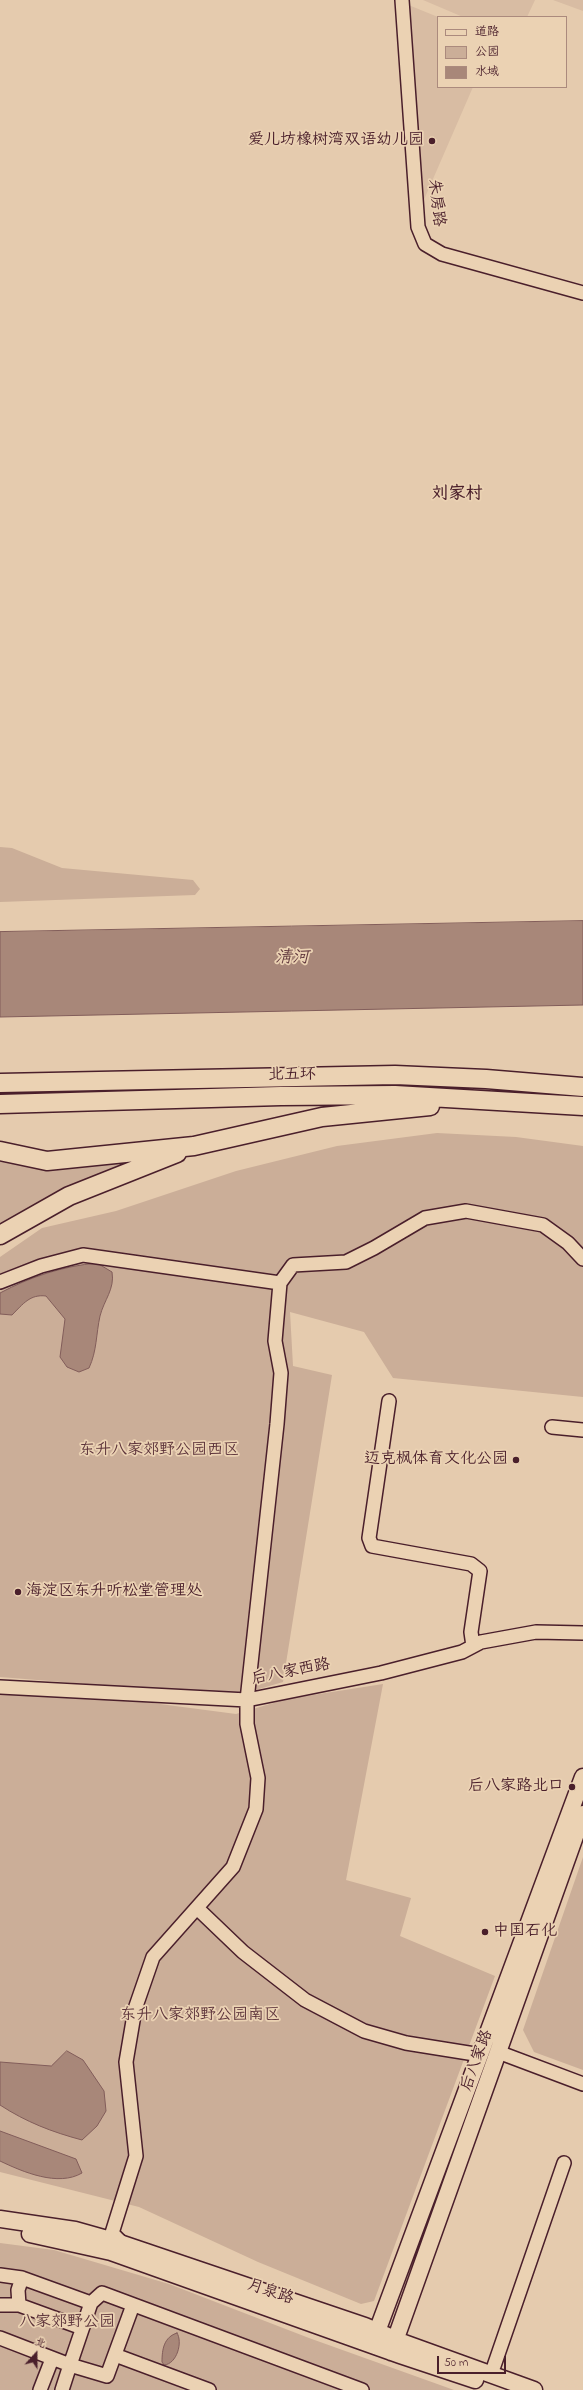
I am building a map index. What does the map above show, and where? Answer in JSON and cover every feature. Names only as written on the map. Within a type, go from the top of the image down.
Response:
[{"type":"highway","points":[[0,1075],[32,1082]]},
{"type":"highway","name":"北五环","points":[[0,1083],[395,1075],[486,1079],[583,1087]]},
{"type":"highway","name":"北五环","points":[[0,1104],[281,1096],[396,1095],[583,1106]]},
{"type":"highway","points":[[0,1151],[47,1161],[194,1146],[322,1117],[487,1100]]},
{"type":"highway","points":[[0,1236],[69,1196],[194,1146]]},
{"type":"main road","name":"后八家路","points":[[374,2338],[481,2055],[583,1777]]},
{"type":"main road","name":"后八家路","points":[[393,2345],[583,1814]]},
{"type":"main road","name":"月泉路","points":[[0,2219],[75,2230],[124,2244],[270,2293],[374,2338]]},
{"type":"main road","name":"月泉路","points":[[0,2229],[44,2236],[111,2252],[374,2338],[507,2390]]},
{"type":"main road","name":"月泉路","points":[[393,2345],[534,2390]]},
{"type":"street","name":"朱房路","points":[[402,0],[418,226],[425,244],[442,254],[583,293]]},
{"type":"street","points":[[124,2244],[112,2233],[136,2156],[126,2062],[135,2010],[153,1957],[233,1867],[256,1809],[258,1778],[247,1724],[247,1700],[279,1410],[281,1374],[275,1341],[280,1283],[293,1265],[346,1262],[374,1248],[425,1218],[466,1211],[543,1225],[568,1244],[583,1259]]},
{"type":"street","points":[[0,1282],[41,1266],[83,1255],[280,1283]]},
{"type":"street","points":[[389,1401],[369,1538],[370,1542],[372,1546],[472,1564],[480,1571],[471,1632],[473,1646]]},
{"type":"street","points":[[552,1427],[583,1430]]},
{"type":"street","name":"后八家西路","points":[[0,1687],[247,1700],[381,1673],[462,1652],[481,1642],[536,1632],[583,1633]]},
{"type":"street","points":[[197,1908],[242,1952],[305,2000],[364,2031],[406,2043],[481,2055]]},
{"type":"street","points":[[498,2052],[583,2084]]},
{"type":"street","points":[[494,2366],[564,2163]]},
{"type":"street","points":[[0,2275],[22,2278],[91,2303]]},
{"type":"street","points":[[19,2305],[18,2290],[22,2278]]},
{"type":"street","points":[[62,2390],[91,2303],[102,2293],[362,2390]]},
{"type":"street","points":[[0,2305],[19,2305],[82,2328]]},
{"type":"street","points":[[0,2338],[52,2359],[108,2376],[133,2305]]},
{"type":"street","points":[[115,2355],[209,2390]]},
{"type":"street","points":[[40,2390],[52,2359]]},
{"type":"shaded area","points":[[423,0],[535,0],[527,16],[461,16]]},
{"type":"shaded area","points":[[553,0],[583,0],[583,11]]},
{"type":"shaded area","name":"爱儿坊橡树湾双语幼儿园","points":[[406,4],[437,17],[437,88],[473,88],[423,202]]},
{"type":"green space","points":[[0,847],[12,848],[62,868],[193,880],[200,889],[195,895],[0,902]]},
{"type":"green space","name":"东升八家郊野公园西区","points":[[437,1133],[516,1137],[583,1146],[583,1397],[393,1378],[364,1332],[290,1312],[293,1366],[332,1375],[283,1682],[235,1696],[0,1677],[0,1257],[42,1228],[116,1211],[236,1171],[337,1146]]},
{"type":"green space","points":[[0,1160],[69,1168],[127,1162],[0,1227]]},
{"type":"green space","name":"东升八家郊野公园南区","points":[[0,1683],[236,1714],[287,1699],[383,1684],[346,1880],[411,1898],[400,1936],[495,1976],[374,2301],[361,2304],[258,2262],[139,2207],[0,2172]]},
{"type":"green space","points":[[583,1857],[583,2070],[534,2052],[523,2030]]},
{"type":"green space","name":"八家郊野公园","points":[[0,2243],[54,2250],[169,2284],[309,2338],[454,2390],[0,2390]]},
{"type":"water","name":"清河","points":[[583,921],[583,1005],[0,1017],[0,932]]},
{"type":"water","points":[[97,1263],[112,1272],[113,1278],[111,1289],[100,1316],[92,1362],[89,1368],[79,1372],[67,1367],[60,1357],[65,1319],[46,1296],[31,1298],[12,1315],[0,1314],[0,1293],[47,1273],[84,1264]]},
{"type":"water","points":[[67,2051],[83,2060],[104,2091],[106,2111],[97,2126],[82,2140],[60,2134],[40,2126],[20,2117],[0,2105],[0,2062],[51,2066]]},
{"type":"water","points":[[0,2131],[76,2159],[82,2173],[73,2177],[62,2179],[52,2178],[30,2173],[0,2161]]},
{"type":"water","points":[[177,2333],[179,2337],[178,2352],[169,2364],[164,2365],[162,2362],[163,2348],[169,2337]]},
{"type":"place","name":"爱儿坊橡树湾双语幼儿园","points":[[432,141]]},
{"type":"place","name":"迈克枫体育文化公园","points":[[516,1460]]},
{"type":"place","name":"海淀区东升听松堂管理处","points":[[18,1592]]},
{"type":"place","name":"后八家路北口","points":[[572,1787]]},
{"type":"place","name":"中国石化","points":[[485,1932]]},
{"type":"district","name":"刘家村","points":[[457,495]]}]
